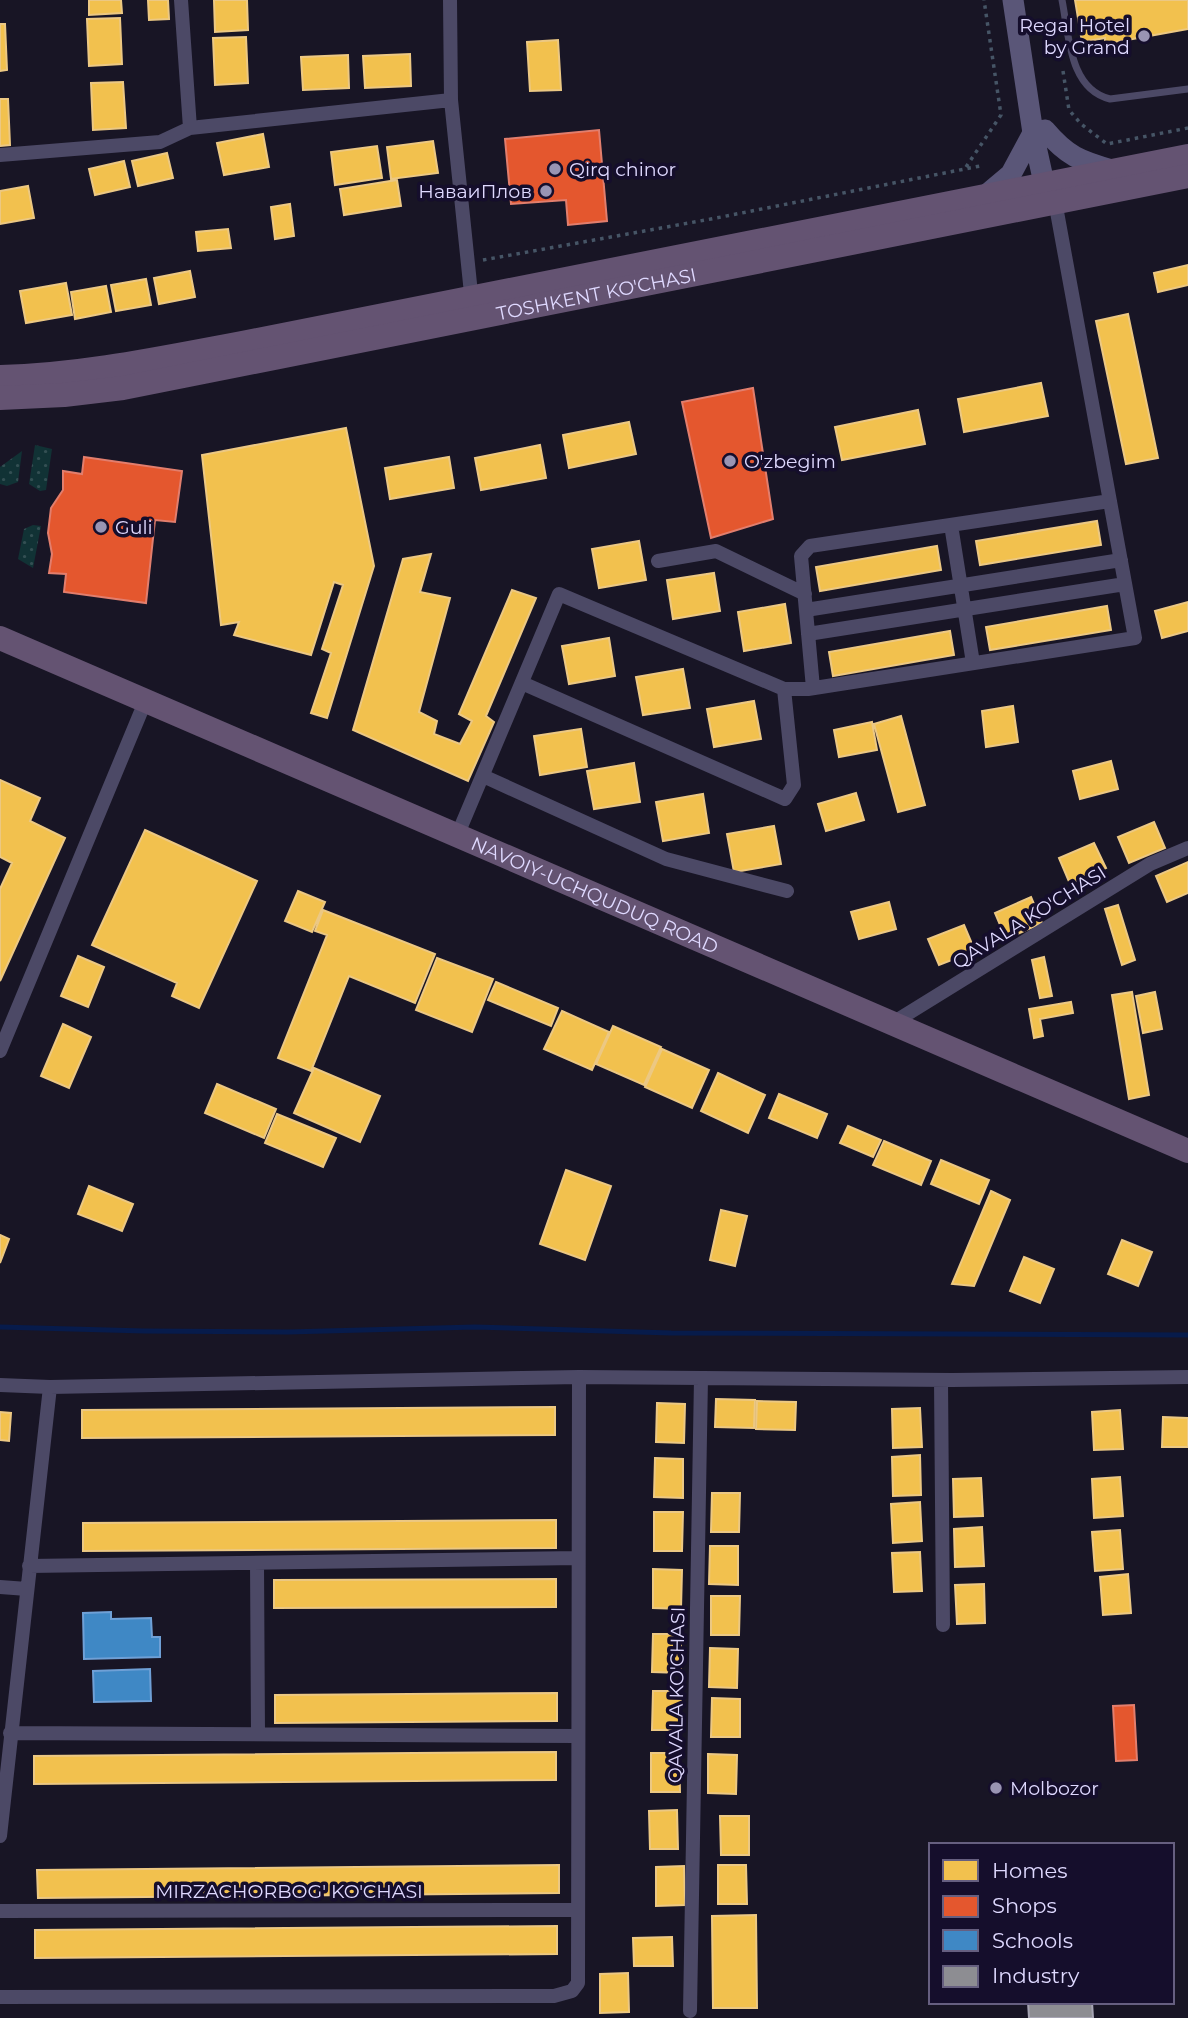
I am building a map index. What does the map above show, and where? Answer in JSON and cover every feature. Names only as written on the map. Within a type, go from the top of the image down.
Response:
[{"type":"highway","name":"TOSHKENT KO'CHASI","points":[[0,377],[68,372],[472,309],[1053,188],[1112,170],[1188,156]]},
{"type":"highway","name":"TOSHKENT KO'CHASI","points":[[0,398],[64,395],[123,388],[986,195],[1188,176]]},
{"type":"highway","name":"NAVOIY-UCHQUDUQ ROAD","points":[[0,638],[1188,1151]]},
{"type":"main road","points":[[1013,0],[1053,188]]},
{"type":"main road","points":[[986,195],[1011,174],[1039,131],[1026,0]]},
{"type":"main road","points":[[1039,131],[1079,160],[1112,170]]},
{"type":"street","points":[[181,0],[190,128]]},
{"type":"street","points":[[450,0],[451,100],[472,309]]},
{"type":"street","points":[[0,155],[160,142],[190,128],[451,100]]},
{"type":"street","points":[[457,836],[559,594],[784,689],[813,688],[1135,638],[1053,188]]},
{"type":"street","points":[[813,688],[801,556],[810,546],[1110,501]]},
{"type":"street","points":[[951,525],[973,663]]},
{"type":"street","points":[[658,561],[716,551],[805,594]]},
{"type":"street","points":[[806,610],[1121,560]]},
{"type":"street","points":[[808,634],[1125,584]]},
{"type":"street","points":[[522,683],[785,799],[794,785],[784,689]]},
{"type":"street","points":[[0,1051],[145,702]]},
{"type":"street","points":[[483,776],[666,859],[787,891]]},
{"type":"street","name":"QAVALA KO'CHASI","points":[[891,1024],[1150,864],[1188,848]]},
{"type":"street","points":[[0,1385],[50,1387],[579,1377],[942,1380],[1188,1377]]},
{"type":"street","points":[[0,1997],[554,1996],[572,1991],[578,1983],[579,1377]]},
{"type":"street","name":"QAVALA KO'CHASI","points":[[690,2011],[701,1378]]},
{"type":"street","points":[[942,1380],[943,1625]]},
{"type":"street","points":[[0,1836],[50,1387]]},
{"type":"street","points":[[29,1566],[578,1558]]},
{"type":"street","points":[[257,1563],[258,1734]]},
{"type":"street","points":[[0,1587],[27,1589]]},
{"type":"street","points":[[10,1733],[578,1736]]},
{"type":"street","name":"MIRZACHORBOG' KO'CHASI","points":[[0,1911],[578,1910]]},
{"type":"lane","points":[[1062,0],[1075,65],[1081,79],[1099,97],[1110,99],[1188,89]]},
{"type":"path","points":[[964,169],[1001,116],[984,0]]},
{"type":"path","points":[[468,263],[980,166]]},
{"type":"green space","points":[[35,445],[52,449],[46,490],[40,491],[29,484]]},
{"type":"green space","points":[[22,451],[18,482],[7,486],[0,484],[0,467]]},
{"type":"green space","points":[[33,525],[41,526],[33,568],[18,559],[24,529]]},
{"type":"building: Homes","points":[[89,0],[121,0],[122,13],[89,15]]},
{"type":"building: Homes","points":[[148,0],[168,0],[169,19],[149,20]]},
{"type":"building: Homes","points":[[214,0],[247,0],[248,30],[215,32]]},
{"type":"building: Homes","points":[[1075,0],[1188,0],[1188,29],[1105,44],[1105,38],[1082,42]]},
{"type":"building: Homes","points":[[120,18],[122,64],[89,66],[87,19]]},
{"type":"building: Homes","points":[[0,24],[5,24],[7,70],[0,71]]},
{"type":"building: Homes","points":[[246,37],[248,83],[215,85],[213,38]]},
{"type":"building: Homes","points":[[558,40],[561,90],[530,91],[527,42]]},
{"type":"building: Homes","points":[[410,54],[411,86],[365,88],[363,56]]},
{"type":"building: Homes","points":[[348,55],[349,88],[303,90],[301,57]]},
{"type":"building: Homes","points":[[123,82],[126,128],[93,130],[91,83]]},
{"type":"building: Homes","points":[[0,99],[8,99],[10,145],[0,146]]},
{"type":"building: Homes","points":[[263,134],[269,167],[224,175],[217,143]]},
{"type":"building: Homes","points":[[433,141],[438,173],[391,179],[387,147]]},
{"type":"building: Homes","points":[[377,146],[382,178],[335,185],[331,152]]},
{"type":"building: Homes","points":[[167,153],[173,178],[138,186],[132,161]]},
{"type":"building: Homes","points":[[124,161],[130,187],[95,195],[89,169]]},
{"type":"building: Homes","points":[[397,180],[401,206],[344,215],[340,189]]},
{"type":"building: Homes","points":[[28,186],[34,218],[0,224],[0,191]]},
{"type":"building: Homes","points":[[290,204],[294,236],[275,239],[271,207]]},
{"type":"building: Homes","points":[[228,229],[231,248],[198,251],[196,232]]},
{"type":"building: Homes","points":[[1188,265],[1188,285],[1158,292],[1154,273]]},
{"type":"building: Homes","points":[[190,271],[195,297],[159,304],[154,278]]},
{"type":"building: Homes","points":[[146,279],[151,305],[116,311],[111,285]]},
{"type":"building: Homes","points":[[66,283],[72,315],[26,323],[20,291]]},
{"type":"building: Homes","points":[[106,286],[111,312],[75,319],[71,292]]},
{"type":"building: Homes","points":[[1128,314],[1158,458],[1126,464],[1096,321]]},
{"type":"building: Homes","points":[[1041,383],[1048,416],[964,432],[958,399]]},
{"type":"building: Homes","points":[[918,410],[925,444],[842,460],[835,427]]},
{"type":"building: Homes","points":[[629,422],[636,454],[569,468],[563,435]]},
{"type":"building: Homes","points":[[346,428],[374,566],[327,718],[311,713],[331,653],[322,649],[343,585],[334,582],[311,655],[234,635],[239,622],[221,625],[202,455]]},
{"type":"building: Homes","points":[[540,445],[546,478],[481,490],[475,458]]},
{"type":"building: Homes","points":[[449,457],[454,488],[390,499],[385,468]]},
{"type":"building: Homes","points":[[1097,521],[1101,545],[980,565],[976,541]]},
{"type":"building: Homes","points":[[639,541],[646,580],[599,588],[592,549]]},
{"type":"building: Homes","points":[[937,546],[941,570],[820,591],[816,567]]},
{"type":"building: Homes","points":[[431,554],[420,592],[450,598],[419,712],[437,721],[434,734],[460,744],[472,721],[459,714],[512,590],[536,598],[486,716],[494,722],[468,781],[353,730],[403,559]]},
{"type":"building: Homes","points":[[714,573],[720,611],[673,619],[667,580]]},
{"type":"building: Homes","points":[[1188,602],[1188,631],[1162,638],[1155,611]]},
{"type":"building: Homes","points":[[785,604],[791,643],[744,651],[738,612]]},
{"type":"building: Homes","points":[[1107,606],[1111,630],[990,650],[986,627]]},
{"type":"building: Homes","points":[[950,631],[954,655],[833,676],[829,652]]},
{"type":"building: Homes","points":[[609,638],[615,676],[569,684],[562,646]]},
{"type":"building: Homes","points":[[683,669],[690,708],[643,715],[636,677]]},
{"type":"building: Homes","points":[[754,701],[761,739],[714,747],[707,709]]},
{"type":"building: Homes","points":[[1013,706],[1018,742],[986,747],[982,711]]},
{"type":"building: Homes","points":[[901,716],[925,805],[898,812],[874,724]]},
{"type":"building: Homes","points":[[872,722],[877,750],[839,757],[834,730]]},
{"type":"building: Homes","points":[[581,729],[587,767],[540,775],[534,736]]},
{"type":"building: Homes","points":[[1111,761],[1118,789],[1080,799],[1073,771]]},
{"type":"building: Homes","points":[[634,763],[640,802],[594,809],[587,771]]},
{"type":"building: Homes","points":[[0,780],[40,798],[30,821],[65,838],[0,981],[0,889],[12,863],[0,857]]},
{"type":"building: Homes","points":[[856,793],[864,820],[826,831],[818,804]]},
{"type":"building: Homes","points":[[703,794],[709,833],[663,841],[656,802]]},
{"type":"building: Homes","points":[[1154,822],[1165,848],[1129,863],[1118,837]]},
{"type":"building: Homes","points":[[774,826],[781,864],[734,872],[727,834]]},
{"type":"building: Homes","points":[[145,830],[257,881],[199,1008],[172,996],[177,983],[92,945]]},
{"type":"building: Homes","points":[[1094,843],[1106,868],[1070,884],[1059,858]]},
{"type":"building: Homes","points":[[1188,862],[1188,893],[1167,902],[1156,876]]},
{"type":"building: Homes","points":[[298,891],[325,902],[312,932],[285,921]]},
{"type":"building: Homes","points":[[1031,897],[1042,923],[1006,939],[995,913]]},
{"type":"building: Homes","points":[[889,902],[896,929],[859,939],[851,912]]},
{"type":"building: Homes","points":[[1118,905],[1135,960],[1122,965],[1105,909]]},
{"type":"building: Homes","points":[[323,910],[435,954],[415,1003],[349,976],[311,1071],[278,1058],[327,935],[315,931]]},
{"type":"building: Homes","points":[[964,925],[975,951],[939,965],[928,939]]},
{"type":"building: Homes","points":[[78,956],[104,967],[88,1007],[61,996]]},
{"type":"building: Homes","points":[[1044,957],[1052,996],[1040,998],[1032,960]]},
{"type":"building: Homes","points":[[437,958],[493,979],[472,1032],[416,1010]]},
{"type":"building: Homes","points":[[496,982],[558,1008],[551,1026],[488,1000]]},
{"type":"building: Homes","points":[[1132,992],[1149,1095],[1129,1099],[1112,995]]},
{"type":"building: Homes","points":[[1155,992],[1162,1029],[1143,1033],[1136,996]]},
{"type":"building: Homes","points":[[1071,1002],[1073,1013],[1040,1019],[1043,1036],[1034,1038],[1029,1009]]},
{"type":"building: Homes","points":[[562,1011],[609,1032],[592,1070],[544,1049]]},
{"type":"building: Homes","points":[[63,1024],[91,1037],[69,1088],[41,1076]]},
{"type":"building: Homes","points":[[613,1026],[661,1047],[644,1085],[596,1064]]},
{"type":"building: Homes","points":[[662,1049],[709,1070],[692,1108],[645,1087]]},
{"type":"building: Homes","points":[[314,1068],[380,1096],[360,1142],[294,1113]]},
{"type":"building: Homes","points":[[718,1073],[765,1095],[748,1133],[701,1111]]},
{"type":"building: Homes","points":[[217,1084],[276,1109],[264,1138],[205,1113]]},
{"type":"building: Homes","points":[[779,1094],[827,1114],[817,1138],[769,1118]]},
{"type":"building: Homes","points":[[277,1114],[336,1138],[323,1167],[265,1143]]},
{"type":"building: Homes","points":[[848,1126],[881,1140],[873,1157],[840,1143]]},
{"type":"building: Homes","points":[[884,1141],[931,1161],[921,1185],[873,1165]]},
{"type":"building: Homes","points":[[941,1160],[989,1180],[979,1204],[931,1184]]},
{"type":"building: Homes","points":[[566,1170],[611,1186],[585,1260],[540,1244]]},
{"type":"building: Homes","points":[[89,1186],[133,1204],[122,1231],[78,1214]]},
{"type":"building: Homes","points":[[991,1191],[1010,1200],[974,1286],[952,1284]]},
{"type":"building: Homes","points":[[721,1210],[747,1216],[735,1266],[710,1260]]},
{"type":"building: Homes","points":[[0,1235],[9,1239],[0,1263]]},
{"type":"building: Homes","points":[[1122,1240],[1152,1252],[1138,1286],[1108,1274]]},
{"type":"building: Homes","points":[[1024,1257],[1054,1269],[1040,1303],[1010,1291]]},
{"type":"building: Homes","points":[[716,1399],[755,1400],[754,1428],[715,1427]]},
{"type":"building: Homes","points":[[757,1401],[796,1402],[795,1430],[756,1429]]},
{"type":"building: Homes","points":[[657,1403],[685,1404],[684,1443],[656,1442]]},
{"type":"building: Homes","points":[[555,1407],[555,1435],[82,1438],[82,1410]]},
{"type":"building: Homes","points":[[920,1408],[922,1447],[893,1448],[892,1409]]},
{"type":"building: Homes","points":[[1120,1410],[1123,1449],[1094,1450],[1092,1412]]},
{"type":"building: Homes","points":[[0,1412],[11,1413],[9,1441],[0,1440]]},
{"type":"building: Homes","points":[[1163,1417],[1188,1418],[1188,1447],[1162,1447]]},
{"type":"building: Homes","points":[[920,1455],[921,1495],[893,1496],[892,1457]]},
{"type":"building: Homes","points":[[655,1458],[683,1459],[683,1498],[654,1497]]},
{"type":"building: Homes","points":[[1120,1477],[1123,1516],[1094,1518],[1092,1479]]},
{"type":"building: Homes","points":[[981,1478],[983,1516],[954,1517],[953,1479]]},
{"type":"building: Homes","points":[[712,1493],[740,1493],[739,1532],[711,1532]]},
{"type":"building: Homes","points":[[920,1502],[922,1541],[893,1543],[891,1504]]},
{"type":"building: Homes","points":[[654,1512],[683,1512],[682,1551],[654,1551]]},
{"type":"building: Homes","points":[[556,1520],[556,1548],[83,1551],[83,1523]]},
{"type":"building: Homes","points":[[982,1527],[984,1566],[955,1567],[954,1529]]},
{"type":"building: Homes","points":[[1120,1530],[1123,1569],[1095,1571],[1092,1532]]},
{"type":"building: Homes","points":[[710,1546],[738,1546],[738,1585],[709,1584]]},
{"type":"building: Homes","points":[[920,1552],[922,1591],[894,1592],[892,1553]]},
{"type":"building: Homes","points":[[653,1569],[682,1570],[681,1609],[653,1608]]},
{"type":"building: Homes","points":[[1128,1574],[1131,1613],[1103,1615],[1100,1577]]},
{"type":"building: Homes","points":[[556,1579],[556,1607],[274,1608],[274,1580]]},
{"type":"building: Homes","points":[[984,1584],[985,1623],[957,1624],[955,1585]]},
{"type":"building: Homes","points":[[711,1596],[740,1596],[739,1635],[711,1635]]},
{"type":"building: Homes","points":[[653,1634],[681,1634],[681,1673],[652,1672]]},
{"type":"building: Homes","points":[[710,1648],[738,1649],[737,1688],[709,1687]]},
{"type":"building: Homes","points":[[653,1691],[681,1691],[681,1730],[652,1730]]},
{"type":"building: Homes","points":[[557,1693],[557,1721],[275,1723],[275,1695]]},
{"type":"building: Homes","points":[[712,1698],[740,1699],[740,1737],[711,1737]]},
{"type":"building: Homes","points":[[556,1752],[556,1780],[34,1784],[34,1756]]},
{"type":"building: Homes","points":[[651,1753],[679,1753],[680,1792],[651,1792]]},
{"type":"building: Homes","points":[[708,1754],[737,1755],[736,1794],[708,1793]]},
{"type":"building: Homes","points":[[677,1810],[678,1849],[650,1849],[649,1811]]},
{"type":"building: Homes","points":[[720,1816],[749,1816],[749,1855],[721,1855]]},
{"type":"building: Homes","points":[[559,1865],[559,1893],[38,1898],[37,1870]]},
{"type":"building: Homes","points":[[718,1865],[746,1865],[747,1904],[718,1904]]},
{"type":"building: Homes","points":[[684,1866],[685,1905],[656,1906],[656,1867]]},
{"type":"building: Homes","points":[[756,1915],[757,2008],[713,2008],[712,1916]]},
{"type":"building: Homes","points":[[557,1926],[557,1954],[35,1958],[35,1930]]},
{"type":"building: Homes","points":[[672,1937],[673,1966],[634,1966],[633,1938]]},
{"type":"building: Homes","points":[[628,1973],[629,2012],[600,2013],[600,1974]]},
{"type":"building: Shops","name":"Qirq chinor","points":[[599,130],[607,221],[568,225],[566,200],[511,204],[505,139]]},
{"type":"building: Shops","name":"O'zbegim","points":[[753,388],[773,519],[711,538],[682,402]]},
{"type":"building: Shops","name":"Guli","points":[[84,457],[182,471],[175,522],[155,520],[146,603],[64,592],[66,574],[49,573],[52,554],[48,533],[51,508],[63,490],[63,471],[82,474]]},
{"type":"building: Shops","points":[[1134,1705],[1137,1760],[1116,1761],[1113,1706]]},
{"type":"building: Schools","points":[[111,1612],[111,1619],[151,1618],[152,1637],[160,1637],[160,1657],[84,1659],[83,1613]]},
{"type":"building: Schools","points":[[150,1669],[151,1701],[94,1702],[93,1671]]},
{"type":"building: Industry","points":[[1028,2004],[1092,2004],[1093,2018],[1029,2018]]},
{"type":"waterway","points":[[0,1327],[288,1332],[475,1327],[671,1333],[1188,1335]]},
{"type":"place","name":"Regal Hotel by Grand","points":[[1144,36]]},
{"type":"place","name":"Qirq chinor","points":[[555,169]]},
{"type":"place","name":"НаваиПлов","points":[[546,191]]},
{"type":"place","name":"O'zbegim","points":[[730,461]]},
{"type":"place","name":"Guli","points":[[101,527]]},
{"type":"place","name":"Molbozor","points":[[996,1788]]}]
